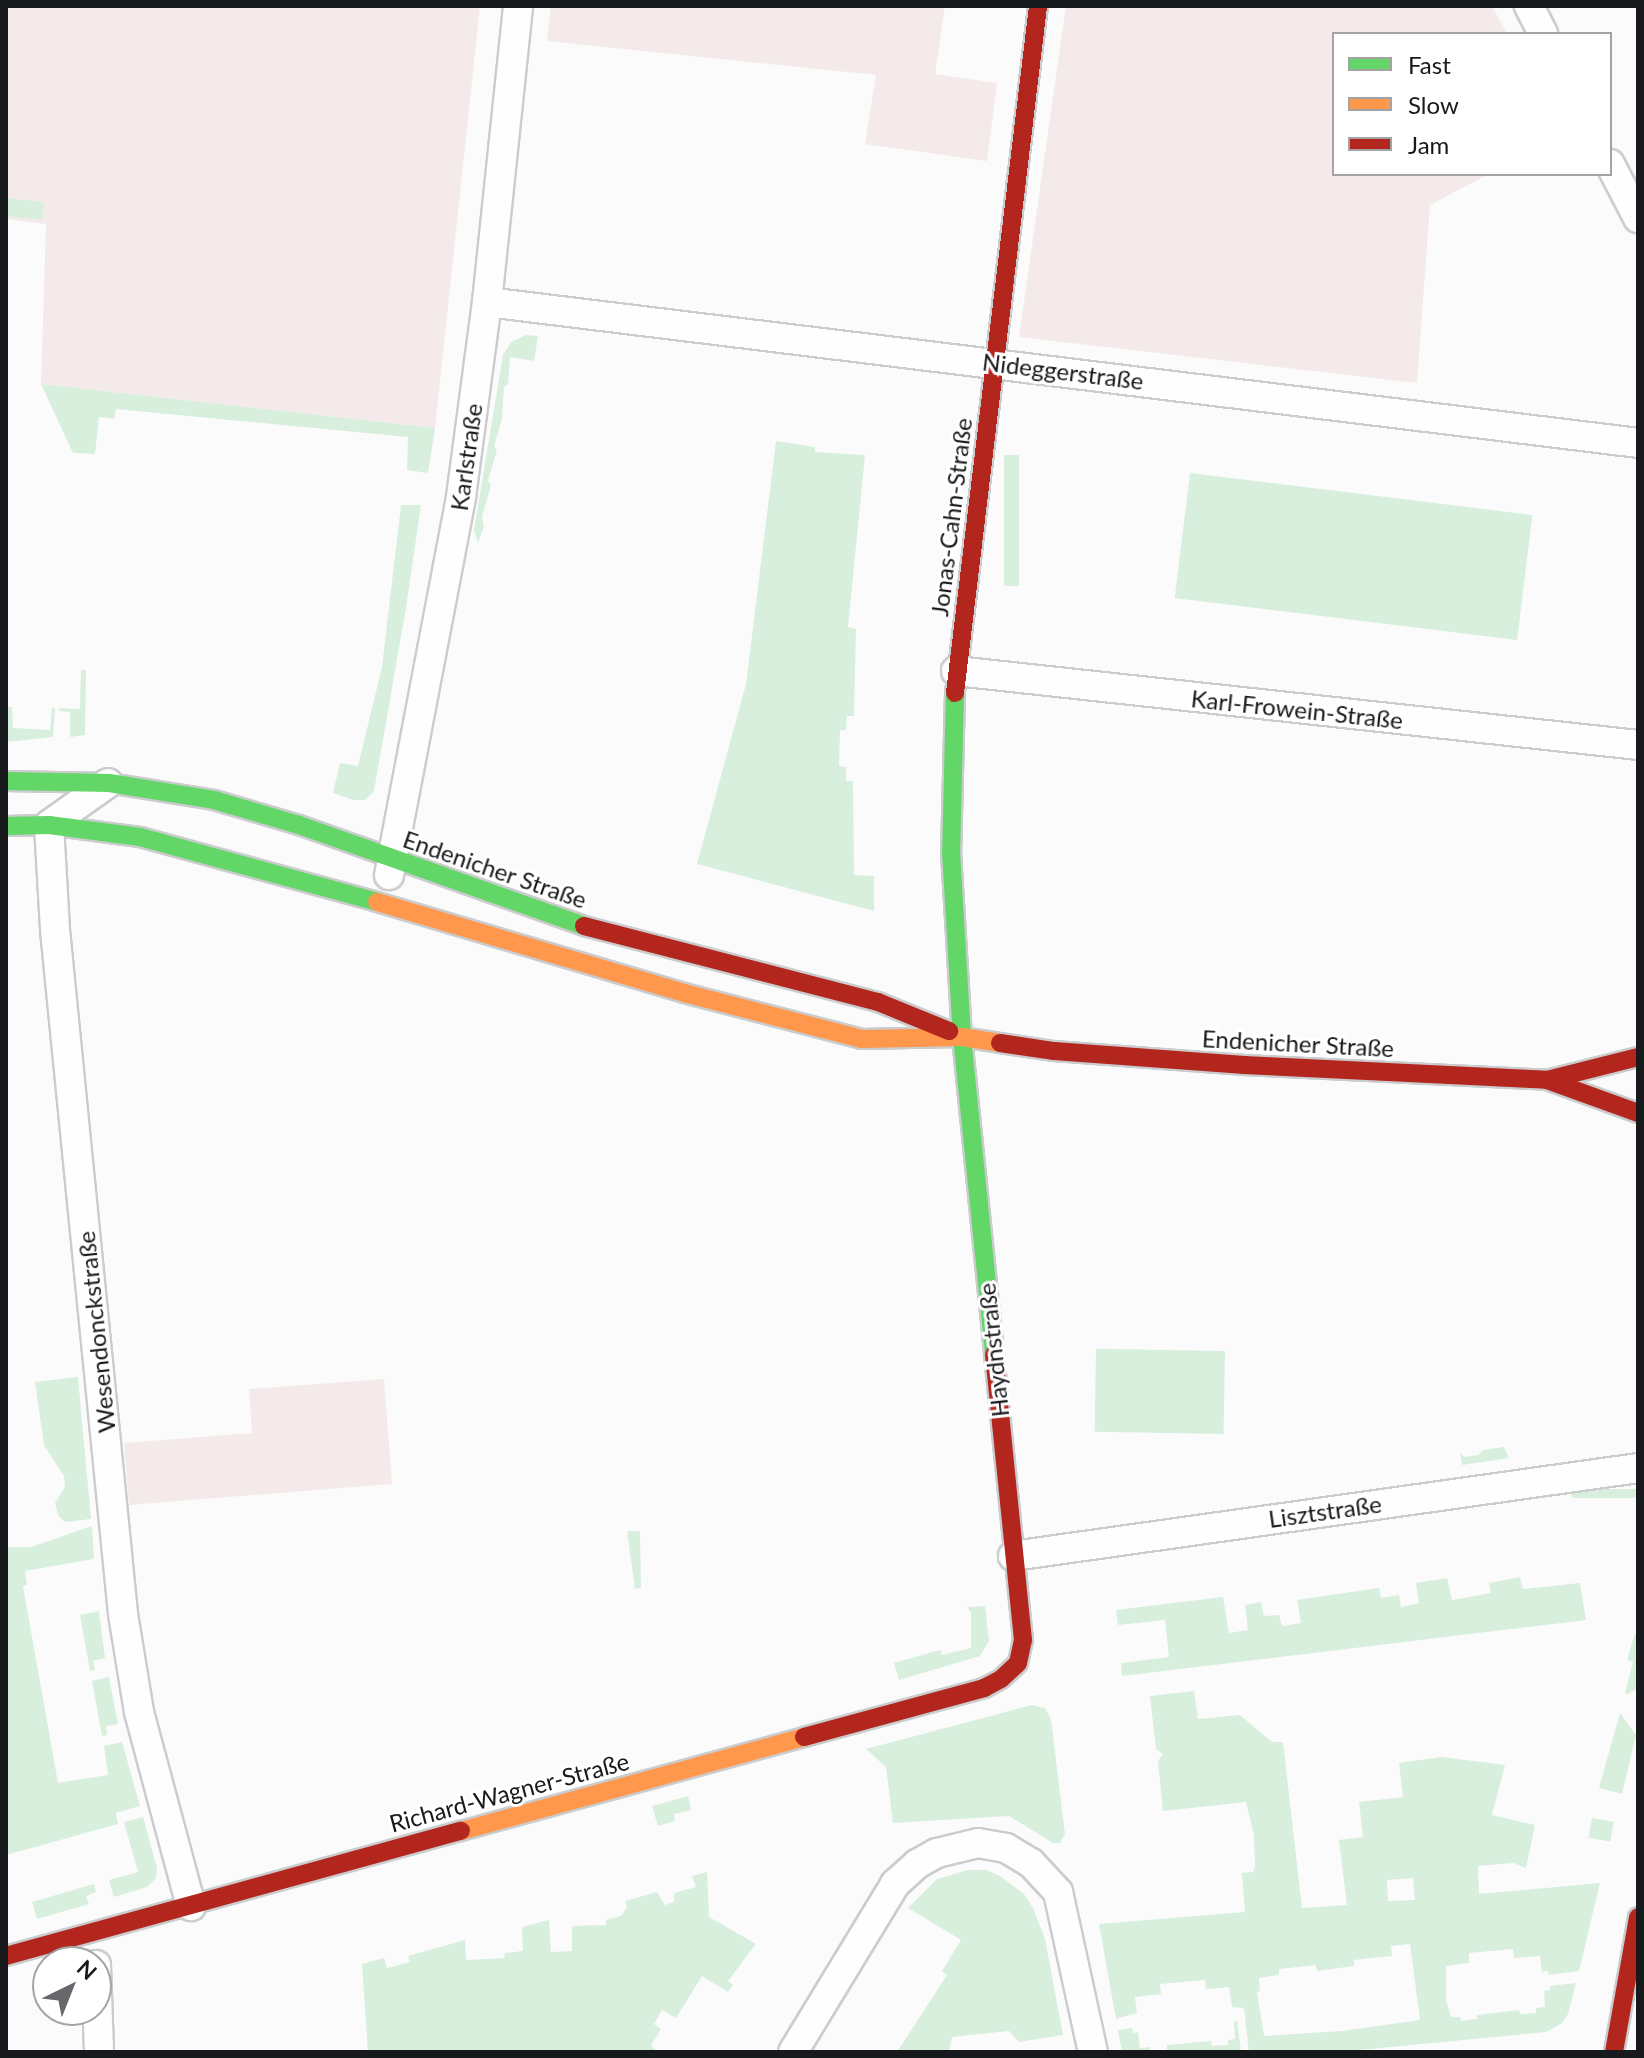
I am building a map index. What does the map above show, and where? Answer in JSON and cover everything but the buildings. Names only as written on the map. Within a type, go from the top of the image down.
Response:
[{"type":"street","name":"Karlstraße","points":[[383,903],[450,563],[487,302],[518,6]]},
{"type":"street","name":"Jonas-Cahn-Straße","points":[[962,1037],[951,852],[956,671],[1038,6]]},
{"type":"street","points":[[1529,6],[1542,32]]},
{"type":"street","points":[[1612,168],[1638,218]]},
{"type":"street","name":"Nideggerstraße","points":[[487,302],[1638,443]]},
{"type":"street","name":"Karl-Frowein-Straße","points":[[956,671],[1638,745]]},
{"type":"street","name":"Endenicher Straße","points":[[6,781],[109,783],[214,800],[299,825],[534,911],[647,945],[878,1002],[962,1037]]},
{"type":"street","points":[[49,825],[109,783]]},
{"type":"street","name":"Endenicher Straße","points":[[6,826],[49,825],[140,837],[383,903],[684,993],[862,1039],[962,1037],[1054,1051],[1244,1065],[1547,1080],[1634,1113]]},
{"type":"street","name":"Wesendonckstraße","points":[[49,825],[66,1050],[123,1614],[139,1712],[191,1906]]},
{"type":"street","name":"Haydnstraße","points":[[962,1037],[1023,1640],[1018,1663]]},
{"type":"street","points":[[1547,1080],[1638,1057]]},
{"type":"street","name":"Lisztstraße","points":[[1013,1556],[1638,1468]]},
{"type":"street","name":"Richard-Wagner-Straße","points":[[6,1956],[984,1688],[1001,1679],[1018,1663]]},
{"type":"street","points":[[793,2052],[895,1884],[917,1864],[937,1853],[978,1843],[1006,1848],[1031,1863],[1058,1892],[1093,2052]]},
{"type":"street","points":[[1610,2052],[1638,1917]]},
{"type":"street","points":[[95,1932],[95,1946]]},
{"type":"street","points":[[98,2026],[99,2052]]},
{"type":"shaded area","points":[[6,6],[480,6],[435,428],[41,384],[46,224],[6,219]]},
{"type":"shaded area","points":[[551,6],[945,6],[935,74],[997,83],[987,161],[865,144],[876,75],[547,41]]},
{"type":"shaded area","points":[[1066,6],[1492,6],[1506,32],[1332,32],[1332,176],[1485,176],[1430,205],[1417,383],[1019,337]]},
{"type":"shaded area","points":[[384,1379],[392,1484],[129,1505],[124,1443],[252,1433],[249,1389]]},
{"type":"green space","points":[[6,198],[44,202],[42,220],[6,216]]},
{"type":"green space","points":[[526,335],[538,336],[534,361],[510,357],[502,419],[494,446],[497,450],[488,481],[491,485],[482,517],[484,526],[478,543],[474,530],[503,355],[511,342]]},
{"type":"green space","points":[[41,384],[435,428],[428,473],[407,470],[408,437],[116,409],[114,419],[99,417],[95,454],[73,453]]},
{"type":"green space","points":[[776,441],[815,447],[815,452],[865,455],[848,627],[856,629],[854,716],[847,716],[846,730],[840,730],[839,766],[846,767],[846,781],[853,781],[854,875],[874,876],[874,911],[697,864],[746,684]]},
{"type":"green space","points":[[1004,455],[1019,455],[1019,586],[1004,586]]},
{"type":"green space","points":[[1190,473],[1532,515],[1517,640],[1175,598]]},
{"type":"green space","points":[[401,505],[421,505],[406,608],[374,791],[365,800],[353,800],[333,793],[340,763],[358,766],[382,667]]},
{"type":"green space","points":[[81,670],[86,670],[85,735],[70,737],[70,712],[59,711],[59,708],[80,709]]},
{"type":"green space","points":[[6,707],[12,707],[13,728],[50,730],[52,707],[55,708],[53,737],[6,742]]},
{"type":"green space","points":[[1096,1349],[1225,1351],[1224,1434],[1095,1432]]},
{"type":"green space","points":[[78,1377],[91,1519],[65,1522],[58,1515],[55,1503],[65,1487],[64,1476],[44,1445],[35,1382]]},
{"type":"green space","points":[[1504,1447],[1509,1458],[1462,1465],[1460,1453],[1465,1457]]},
{"type":"green space","points":[[1572,1489],[1638,1489],[1638,1498],[1572,1498]]},
{"type":"green space","points":[[92,1526],[94,1559],[25,1571],[27,1585],[23,1586],[58,1783],[108,1775],[104,1746],[122,1742],[140,1806],[116,1813],[118,1824],[6,1855],[6,1547],[31,1547]]},
{"type":"green space","points":[[627,1531],[640,1531],[641,1588],[635,1589]]},
{"type":"green space","points":[[1520,1577],[1523,1589],[1580,1583],[1586,1620],[1122,1676],[1121,1663],[1169,1657],[1165,1620],[1118,1625],[1116,1610],[1223,1597],[1229,1633],[1248,1630],[1245,1605],[1261,1602],[1264,1616],[1279,1615],[1282,1626],[1301,1623],[1297,1600],[1379,1588],[1381,1598],[1399,1595],[1401,1607],[1419,1603],[1416,1583],[1447,1578],[1452,1600],[1491,1593],[1489,1583]]},
{"type":"green space","points":[[985,1606],[989,1641],[980,1656],[899,1680],[894,1663],[940,1650],[942,1655],[971,1648],[971,1612],[967,1607]]},
{"type":"green space","points":[[99,1611],[105,1658],[93,1661],[95,1670],[90,1671],[80,1615]]},
{"type":"green space","points":[[1635,1633],[1638,1634],[1638,1688],[1628,1694],[1625,1693],[1633,1662],[1627,1660]]},
{"type":"green space","points":[[109,1677],[118,1724],[106,1726],[107,1735],[102,1736],[92,1681]]},
{"type":"green space","points":[[1194,1691],[1198,1719],[1240,1715],[1272,1742],[1283,1742],[1302,1908],[1347,1905],[1339,1840],[1363,1837],[1359,1802],[1403,1797],[1399,1763],[1441,1757],[1505,1765],[1492,1815],[1535,1825],[1526,1868],[1513,1863],[1478,1866],[1479,1894],[1600,1883],[1579,1971],[1548,1975],[1548,1971],[1542,1972],[1540,1956],[1514,1958],[1513,1949],[1469,1953],[1469,1963],[1446,1966],[1446,2000],[1451,2017],[1460,2017],[1461,2021],[1477,2019],[1477,2015],[1519,2010],[1520,2014],[1536,2013],[1536,2008],[1545,2007],[1544,1991],[1550,1990],[1550,1986],[1576,1983],[1568,2014],[1562,2023],[1546,2032],[1339,2052],[1249,2052],[1244,2008],[1232,2007],[1229,1987],[1206,1989],[1205,1980],[1160,1984],[1161,1994],[1135,1997],[1137,2013],[1116,2019],[1099,1924],[1245,1912],[1242,1873],[1253,1872],[1255,1867],[1254,1835],[1246,1802],[1163,1811],[1158,1761],[1163,1754],[1156,1749],[1150,1696]],"holes":[[[1413,1878],[1415,1900],[1388,1901],[1387,1880]],[[1410,1944],[1420,2020],[1342,2031],[1264,2036],[1257,1992],[1260,1991],[1259,1978],[1279,1975],[1279,1969],[1316,1965],[1317,1971],[1354,1966],[1354,1960],[1392,1956],[1391,1946]]]},
{"type":"green space","points":[[1032,1705],[1045,1708],[1051,1719],[1065,1834],[1060,1843],[1053,1843],[1009,1816],[893,1823],[886,1767],[866,1749]]},
{"type":"green space","points":[[1620,1713],[1636,1735],[1622,1794],[1599,1788]]},
{"type":"green space","points":[[688,1796],[691,1810],[674,1814],[675,1821],[658,1826],[652,1806]]},
{"type":"green space","points":[[143,1817],[157,1868],[156,1878],[147,1887],[114,1897],[109,1880],[138,1872],[124,1822]]},
{"type":"green space","points":[[1592,1818],[1614,1822],[1610,1842],[1589,1838]]},
{"type":"green space","points":[[968,1870],[986,1870],[1000,1876],[1024,1894],[1033,1908],[1045,1939],[1063,2035],[1019,2042],[1009,2031],[952,2037],[949,2052],[897,2052],[947,1975],[942,1971],[961,1940],[908,1908],[937,1879]]},
{"type":"green space","points":[[707,1872],[709,1917],[756,1944],[728,1981],[733,1985],[728,1992],[702,1976],[676,2018],[662,2010],[654,2024],[661,2029],[651,2045],[658,2052],[368,2052],[362,1964],[384,1958],[387,1968],[410,1962],[408,1956],[465,1940],[466,1960],[504,1958],[505,1953],[523,1951],[522,1927],[549,1920],[551,1952],[572,1951],[572,1926],[606,1925],[606,1920],[621,1916],[627,1907],[625,1901],[657,1892],[665,1905],[674,1902],[674,1893],[696,1887],[692,1876]]},
{"type":"green space","points":[[94,1884],[96,1892],[86,1896],[89,1904],[37,1919],[32,1902]]},
{"type":"green space","points":[[1237,2020],[1241,2052],[1157,2052],[1167,2051],[1167,2045],[1211,2041],[1212,2046],[1228,2045],[1228,2040],[1235,2039],[1234,2022]]},
{"type":"green space","points":[[1132,2028],[1133,2033],[1138,2032],[1140,2048],[1150,2047],[1150,2052],[1122,2052],[1118,2030]]},
{"type":"traffic: fast","points":[[955,693],[951,852],[962,1037],[994,1354]]},
{"type":"traffic: fast","points":[[6,781],[109,783],[214,800],[299,825],[584,926]]},
{"type":"traffic: fast","points":[[6,826],[49,825],[140,837],[377,902]]},
{"type":"traffic: slow","points":[[377,902],[684,993],[862,1039],[962,1037],[1000,1043]]},
{"type":"traffic: slow","points":[[461,1831],[804,1737]]},
{"type":"traffic: jam","points":[[955,693],[1038,6]]},
{"type":"traffic: jam","points":[[584,926],[878,1002],[949,1031]]},
{"type":"traffic: jam","points":[[1000,1043],[1054,1051],[1244,1065],[1547,1080],[1638,1113]]},
{"type":"traffic: jam","points":[[1547,1080],[1638,1057]]},
{"type":"traffic: jam","points":[[804,1737],[984,1688],[1001,1679],[1018,1663],[1023,1640],[994,1354]]},
{"type":"traffic: jam","points":[[6,1956],[461,1831]]},
{"type":"traffic: jam","points":[[1614,2052],[1638,1917]]}]
